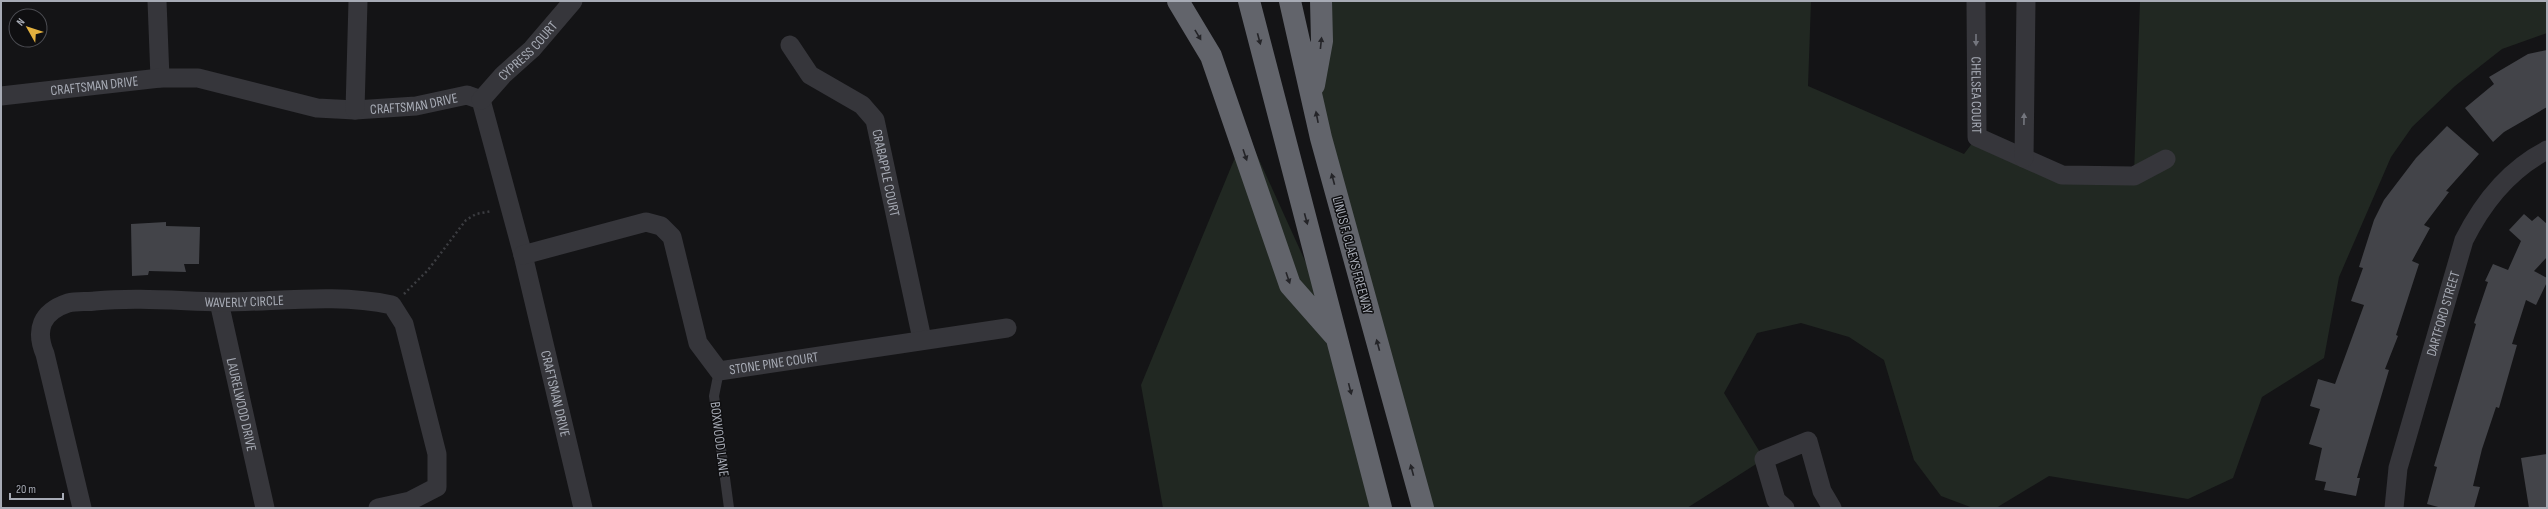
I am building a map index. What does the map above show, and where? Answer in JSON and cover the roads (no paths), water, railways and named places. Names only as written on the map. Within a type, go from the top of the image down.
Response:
[{"type":"highway","points":[[1178,1],[1211,56],[1290,285],[1337,338]]},
{"type":"highway","points":[[1249,1],[1381,508]]},
{"type":"highway","name":"LINUS F. CLAEYS FREEWAY","points":[[1290,1],[1313,96],[1321,138],[1423,508]]},
{"type":"highway","points":[[1313,96],[1322,41],[1321,1]]},
{"type":"street","points":[[157,1],[160,78]]},
{"type":"street","points":[[355,110],[358,1]]},
{"type":"street","name":"CYPRESS COURT","points":[[481,100],[503,75],[532,49],[573,1]]},
{"type":"street","name":"CHELSEA COURT","points":[[1976,1],[1976,137],[2062,175],[2134,176],[2166,159]]},
{"type":"street","points":[[2024,158],[2026,1]]},
{"type":"street","name":"CRABAPPLE COURT","points":[[790,45],[810,75],[862,105],[875,120],[922,339]]},
{"type":"street","name":"CRAFTSMAN DRIVE","points":[[1,96],[160,78],[198,78],[317,108],[355,110],[416,106],[467,95],[481,100],[523,255],[583,508]]},
{"type":"street","name":"DARTFORD STREET","points":[[2394,508],[2394,488],[2398,468],[2464,240],[2480,210],[2501,185],[2524,163],[2547,150]]},
{"type":"street","name":"STONE PINE COURT","points":[[523,255],[646,222],[661,226],[672,237],[698,343],[719,371],[922,339],[1007,328]]},
{"type":"street","name":"WAVERLY CIRCLE","points":[[82,508],[45,354],[39,340],[39,327],[48,314],[68,303],[123,298],[219,302],[366,299],[392,305],[404,324],[437,454],[437,487],[410,501],[378,508]]},
{"type":"street","name":"LAURELWOOD DRIVE","points":[[219,302],[265,508]]},
{"type":"street","points":[[1785,508],[1776,500],[1764,459],[1808,441],[1822,491],[1832,508]]},
{"type":"lane","name":"BOXWOOD LANE","points":[[719,371],[714,396],[729,508]]}]
